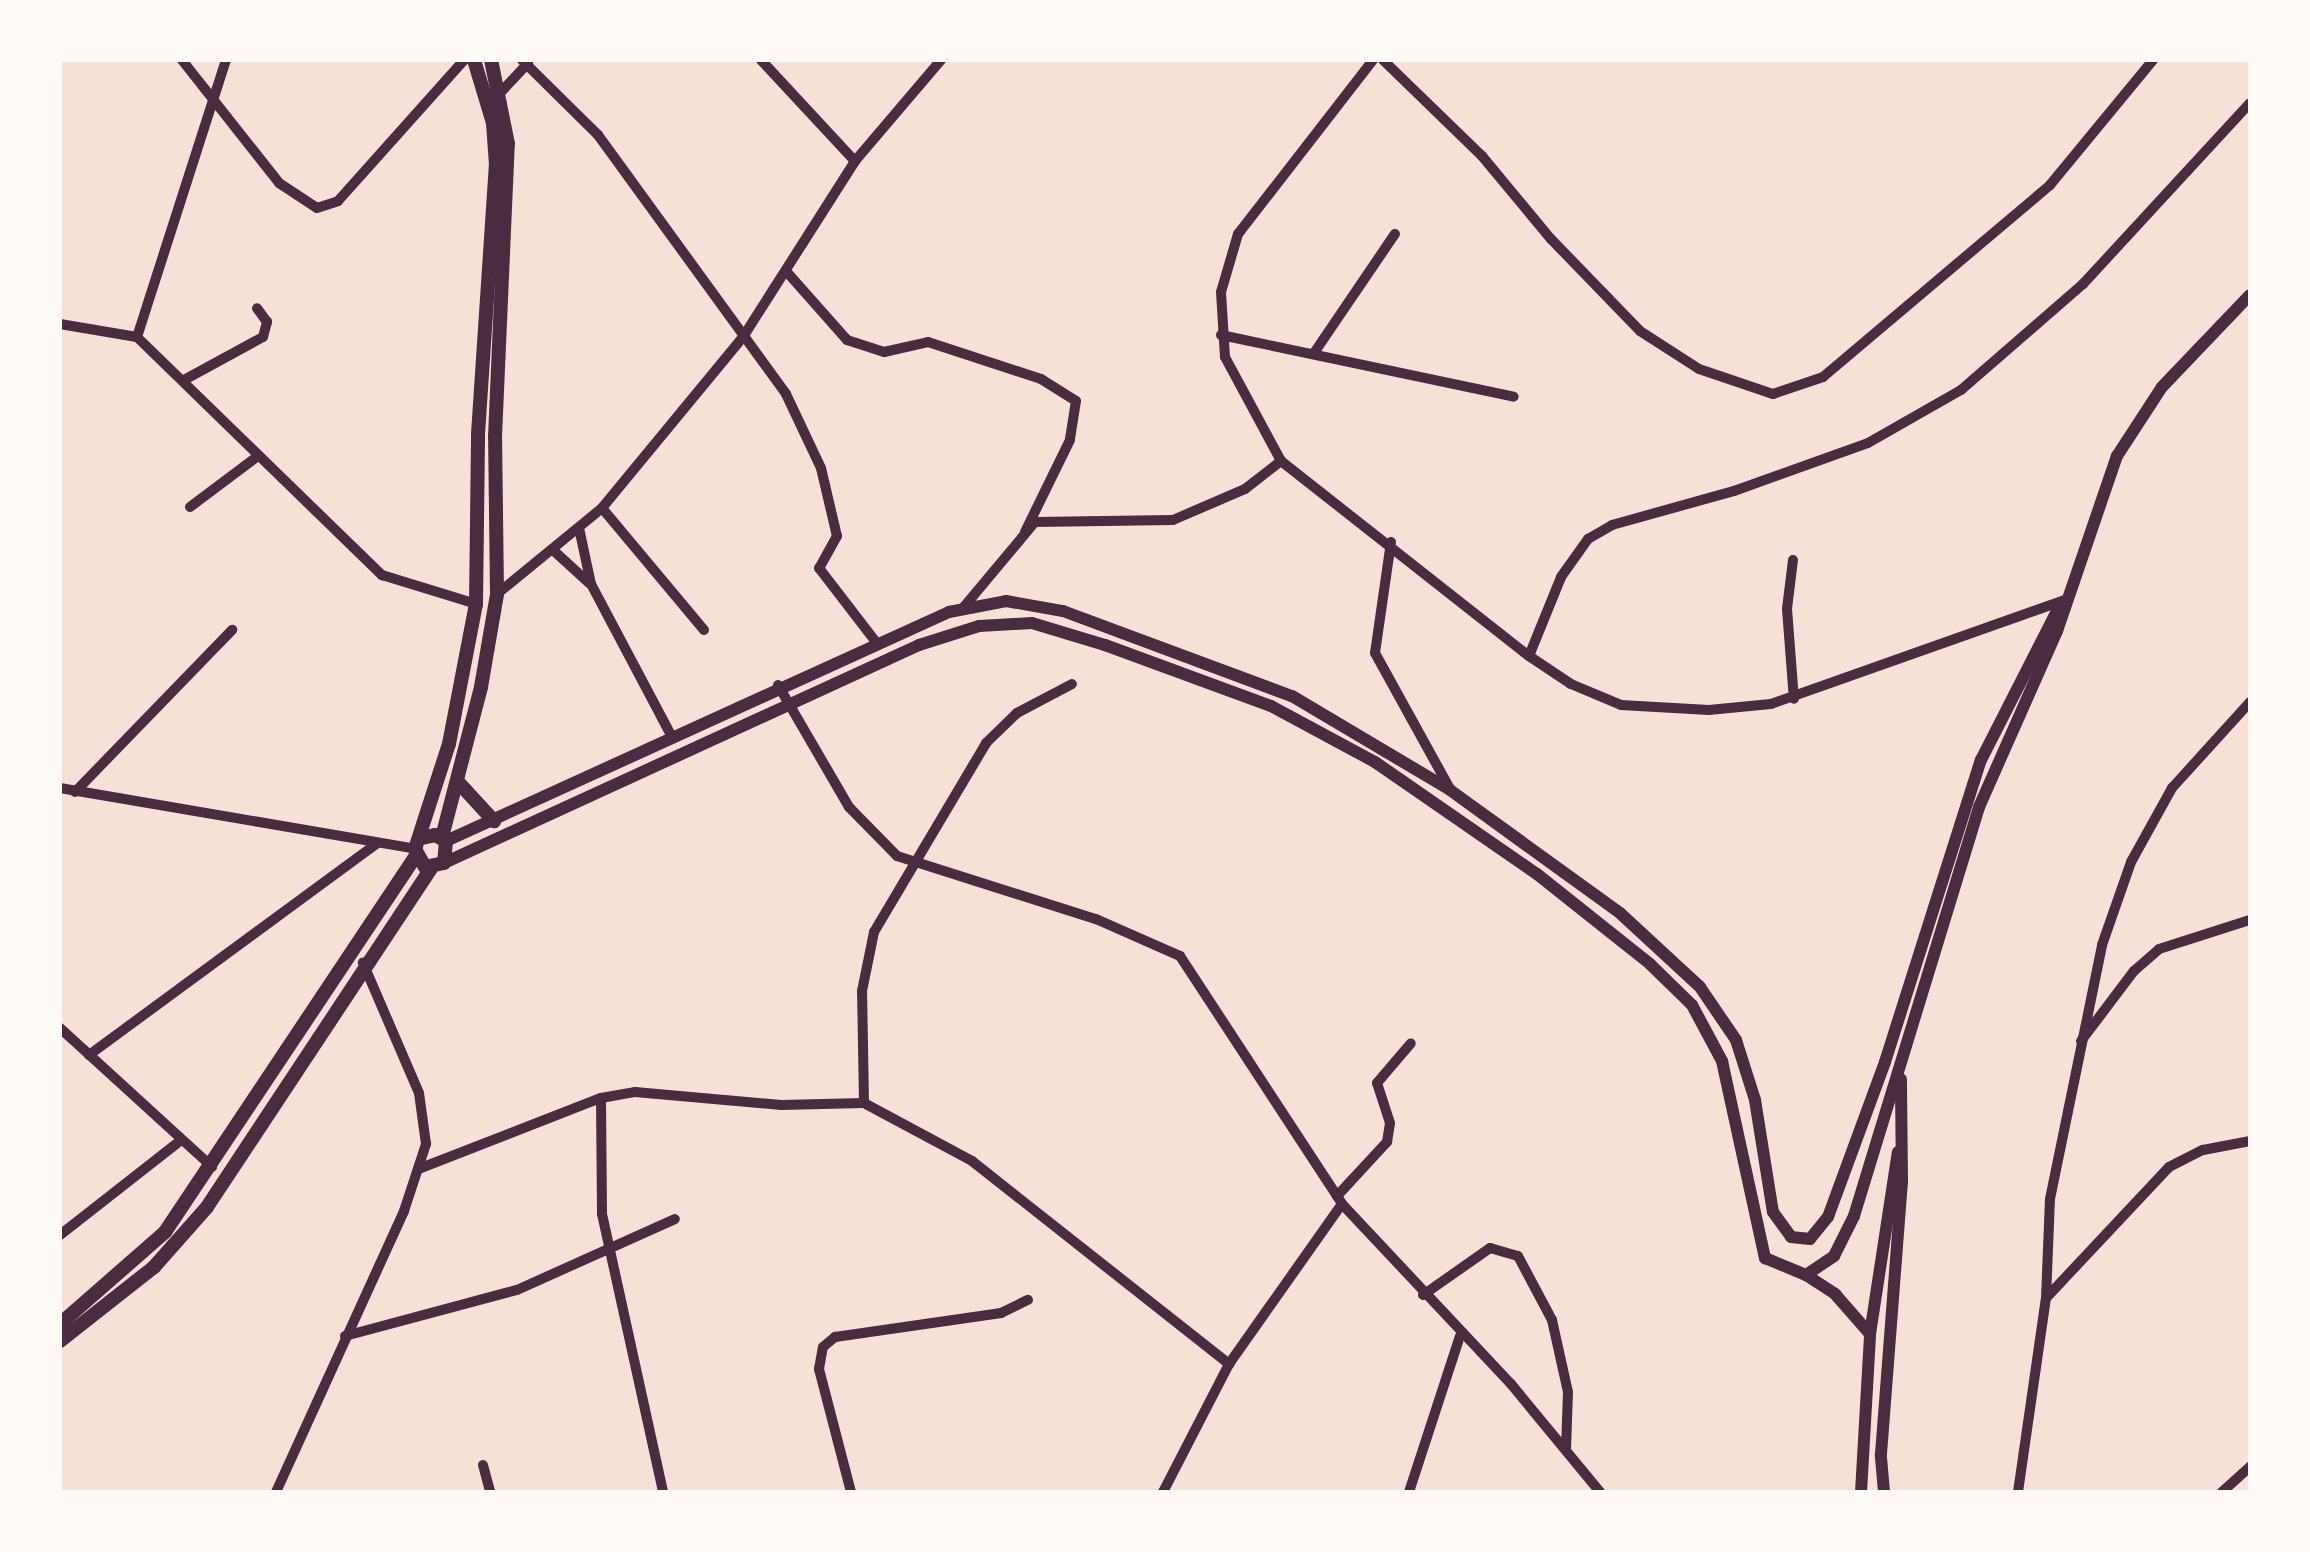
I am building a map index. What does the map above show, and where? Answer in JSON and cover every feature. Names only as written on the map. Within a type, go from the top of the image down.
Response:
[{"type":"main road","points":[[60,1324],[165,1232],[213,1168],[334,972],[418,848],[458,706],[476,604],[478,434],[496,165],[493,123],[474,60]]},
{"type":"main road","points":[[60,1341],[154,1267],[208,1207],[363,963],[438,866],[496,594],[495,438],[509,196],[502,92],[491,60]]},
{"type":"main road","points":[[458,783],[494,821]]},
{"type":"main road","points":[[418,848],[444,840]]},
{"type":"main road","points":[[418,848],[438,866]]},
{"type":"street","points":[[182,60],[210,101],[279,183],[312,208],[338,202],[464,60]]},
{"type":"street","points":[[137,337],[179,222],[210,101],[226,60]]},
{"type":"street","points":[[761,60],[855,160]]},
{"type":"street","points":[[496,594],[602,508],[743,338],[855,160],[941,60]]},
{"type":"street","points":[[1373,60],[1238,234],[1225,271],[1221,335],[1232,377],[1282,461],[1391,542],[1529,656],[1594,696],[1621,706],[1709,710],[1794,698],[2063,601]]},
{"type":"street","points":[[1383,60],[1482,156],[1551,240],[1640,330],[1699,370],[1773,394],[1823,377],[2050,186],[2154,60]]},
{"type":"street","points":[[502,92],[525,61],[598,134],[786,394],[820,468],[837,536],[819,568],[822,578],[876,642]]},
{"type":"street","points":[[1529,656],[1561,577],[1588,539],[1612,525],[1734,491],[1868,442],[1962,390],[2084,284],[2250,103]]},
{"type":"street","points":[[1314,352],[1396,234]]},
{"type":"street","points":[[786,271],[847,340],[884,352],[928,342],[1041,379],[1076,402],[1070,440],[1026,532]]},
{"type":"street","points":[[444,840],[673,739],[778,685],[876,642],[963,608],[1006,601],[1036,605],[1126,633],[1292,696],[1450,790],[1621,914],[1717,1008],[1736,1040],[1754,1100],[1772,1212],[1791,1238],[1816,1235],[1828,1217],[1886,1062],[1965,802],[2012,692],[2063,601],[2117,456],[2162,387],[2249,298]]},
{"type":"street","points":[[184,380],[263,337],[267,322],[258,308]]},
{"type":"street","points":[[60,324],[137,337],[382,575],[476,604]]},
{"type":"street","points":[[1221,335],[1514,397]]},
{"type":"street","points":[[190,507],[258,456]]},
{"type":"street","points":[[963,608],[1036,522],[1068,518],[1149,526],[1244,490],[1282,461]]},
{"type":"street","points":[[602,508],[704,630]]},
{"type":"street","points":[[579,528],[591,584],[673,739]]},
{"type":"street","points":[[1391,542],[1376,654],[1450,790]]},
{"type":"street","points":[[553,550],[591,584]]},
{"type":"street","points":[[1794,560],[1787,609],[1794,698]]},
{"type":"street","points":[[1806,1275],[1841,1244],[1900,1072],[1979,807],[2057,631],[2063,601]]},
{"type":"street","points":[[438,866],[920,645],[979,626],[1032,623],[1271,706],[1375,762],[1608,929],[1692,1005],[1727,1078],[1759,1246],[1774,1265],[1806,1275],[1836,1294],[1870,1334]]},
{"type":"street","points":[[75,792],[232,630]]},
{"type":"street","points":[[864,1103],[866,960],[874,932],[999,727],[1072,684]]},
{"type":"street","points":[[778,685],[860,821],[886,848],[916,862],[1096,919],[1180,956],[1340,1200],[1600,1492]]},
{"type":"street","points":[[2018,1492],[2046,1298],[2050,1200],[2078,1046],[2131,862],[2172,788],[2250,702]]},
{"type":"street","points":[[60,788],[418,848]]},
{"type":"street","points":[[1485,838],[1496,822]]},
{"type":"street","points":[[89,1055],[378,844]]},
{"type":"street","points":[[2078,1046],[2134,971],[2160,949],[2250,920]]},
{"type":"street","points":[[276,1492],[421,1168],[426,1126],[419,1093],[363,963]]},
{"type":"street","points":[[60,1028],[180,1142],[213,1168]]},
{"type":"street","points":[[1163,1492],[1229,1364],[1340,1200],[1387,1142],[1390,1123],[1378,1083],[1411,1043]]},
{"type":"street","points":[[1886,1062],[1900,1072]]},
{"type":"street","points":[[1884,1492],[1900,1072]]},
{"type":"street","points":[[421,1168],[602,1098],[661,1092],[730,1103],[864,1103],[972,1161],[1229,1364]]},
{"type":"street","points":[[602,1098],[608,1250],[662,1492]]},
{"type":"street","points":[[2046,1298],[2169,1167],[2203,1150],[2250,1141]]},
{"type":"street","points":[[60,1235],[180,1142]]},
{"type":"street","points":[[1861,1492],[1870,1334],[1888,1182],[1900,1145]]},
{"type":"street","points":[[345,1336],[517,1290],[674,1219]]},
{"type":"street","points":[[1424,1295],[1490,1248],[1518,1256],[1552,1320],[1568,1392],[1566,1450]]},
{"type":"street","points":[[850,1492],[819,1369],[824,1347],[835,1337],[1001,1313],[1028,1300]]},
{"type":"street","points":[[1410,1492],[1460,1336]]},
{"type":"street","points":[[483,1465],[490,1492]]},
{"type":"street","points":[[2222,1492],[2250,1467]]}]
